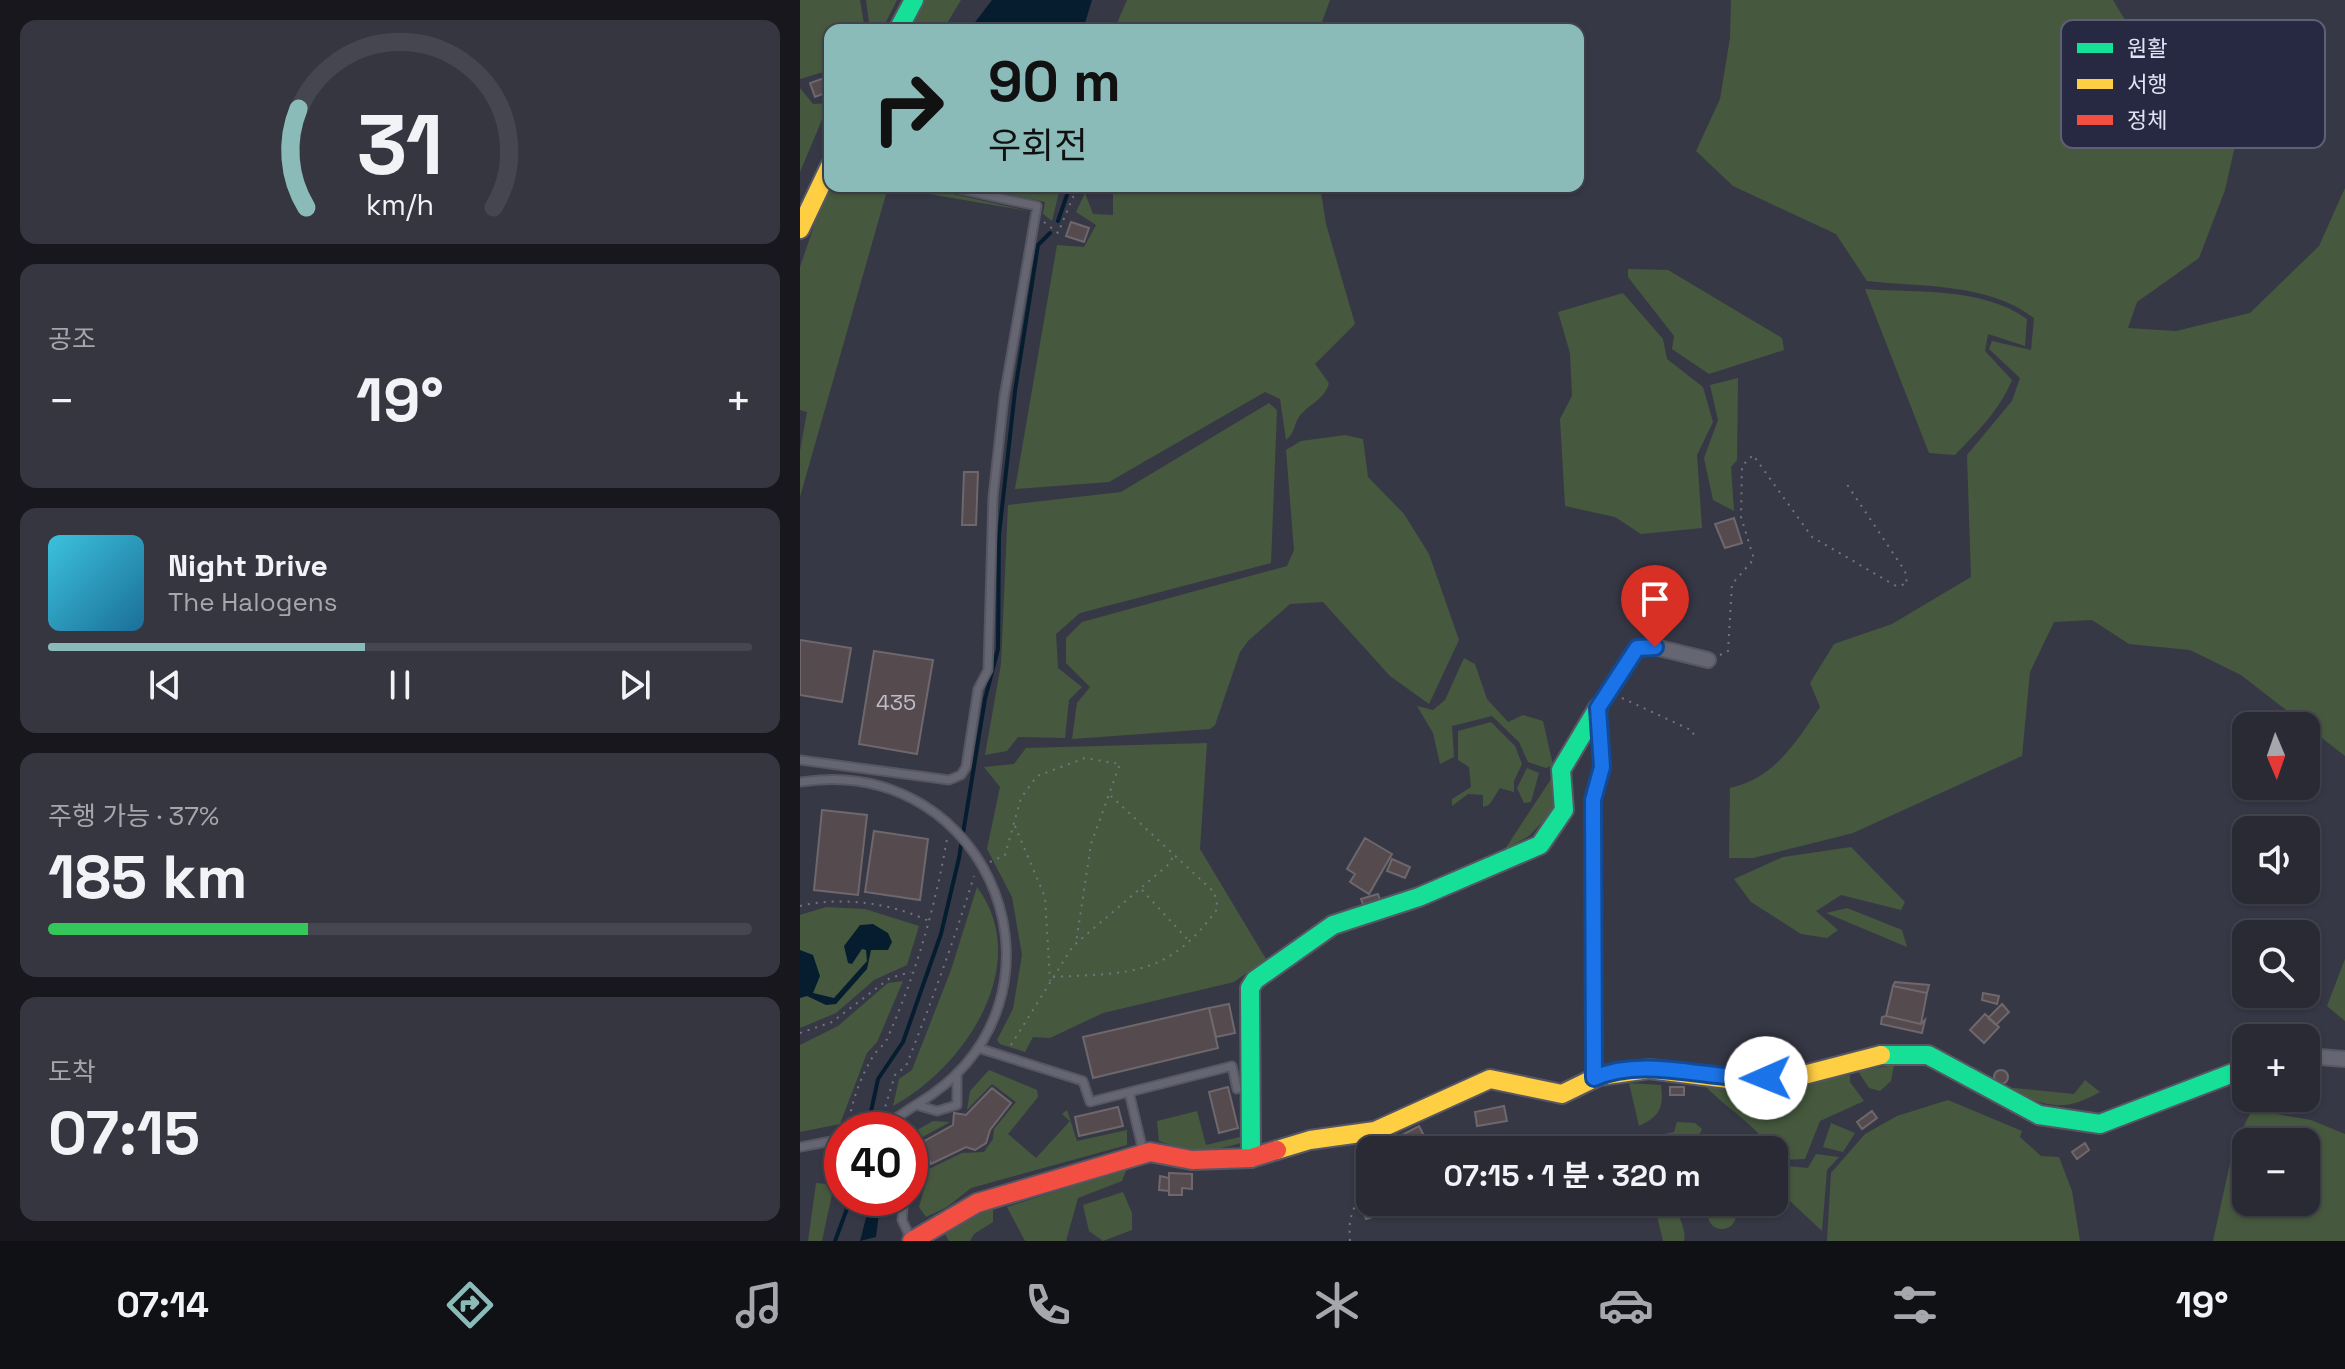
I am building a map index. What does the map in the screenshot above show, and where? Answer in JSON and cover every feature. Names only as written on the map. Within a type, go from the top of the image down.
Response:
[{"type":"street","points":[[901,24],[914,0]]},
{"type":"street","points":[[800,229],[824,179]]},
{"type":"street","points":[[1251,1158],[1250,988],[1255,980],[1333,925],[1419,897],[1540,845],[1564,810],[1561,770],[1637,648],[1655,647],[1708,660]]},
{"type":"street","points":[[1594,1078],[1593,800],[1602,767],[1598,708]]},
{"type":"street","points":[[1564,804],[1593,800]]},
{"type":"street","points":[[912,1241],[977,1203],[1144,1154],[1192,1160],[1251,1158],[1310,1140],[1375,1131],[1490,1079],[1562,1094],[1594,1078],[1649,1069],[1736,1080],[1796,1077],[1888,1053],[1928,1055],[2039,1115],[2100,1124],[2232,1073]]},
{"type":"street","points":[[2320,1057],[2345,1059]]},
{"type":"lane","points":[[800,760],[949,780],[961,775],[966,767],[978,689],[988,670],[993,497],[1004,397],[1037,206],[973,192]]},
{"type":"lane","points":[[800,782],[821,779],[870,784],[930,807],[969,844],[993,882],[1005,918],[1007,973],[993,1025],[957,1073],[907,1112]]},
{"type":"lane","points":[[978,1048],[1083,1081],[1090,1102],[1232,1066],[1237,1089]]},
{"type":"lane","points":[[916,1105],[937,1111],[957,1105],[957,1073]]},
{"type":"lane","points":[[1129,1092],[1144,1154]]},
{"type":"lane","points":[[800,1147],[824,1142]]},
{"type":"lane","points":[[902,1216],[912,1241]]},
{"type":"path","points":[[1036,217],[1058,233],[1073,197],[1078,192]]},
{"type":"path","points":[[1708,660],[1728,651],[1732,584],[1754,559],[1741,517],[1742,466],[1753,455],[1812,537],[1896,586],[1907,584],[1905,571],[1844,480]]},
{"type":"path","points":[[1609,691],[1693,731],[1694,739]]},
{"type":"path","points":[[884,1112],[895,1075],[906,1066],[936,983],[946,966],[981,863],[1005,855],[1021,798],[1037,776],[1085,758],[1120,764],[1091,844],[1076,943]]},
{"type":"path","points":[[1053,977],[1103,975],[1162,964],[1190,942],[1218,908],[1214,892],[1190,872],[1176,853],[1110,795]]},
{"type":"path","points":[[1014,825],[1045,897],[1050,982]]},
{"type":"path","points":[[852,1112],[862,1079],[874,1054],[886,1043],[931,922],[952,828]]},
{"type":"path","points":[[1004,1056],[1076,943],[1169,864],[1176,853]]},
{"type":"path","points":[[1141,889],[1190,942]]},
{"type":"path","points":[[800,906],[823,900],[872,904],[931,922]]},
{"type":"path","points":[[800,1033],[832,1022],[890,978],[912,972]]},
{"type":"path","points":[[1350,1241],[1348,1222],[1356,1204]]},
{"type":"green space","points":[[800,0],[860,0],[864,24],[824,24],[824,72],[800,79]]},
{"type":"green space","points":[[866,0],[897,0],[885,24],[869,24]]},
{"type":"green space","points":[[924,0],[961,0],[947,24],[912,24]]},
{"type":"green space","points":[[1127,0],[1330,0],[1321,24],[1117,24]]},
{"type":"green space","points":[[1731,0],[2113,0],[2125,20],[2061,20],[2061,148],[2235,148],[2225,190],[2199,258],[2137,302],[2128,328],[2176,331],[2250,313],[2319,246],[2345,188],[2345,756],[2320,737],[2320,712],[2289,712],[2241,675],[2190,650],[2129,644],[2092,620],[2054,622],[2030,672],[2022,756],[1853,833],[1753,858],[1729,858],[1730,788],[1760,776],[1772,767],[1802,733],[1820,707],[1810,683],[1834,644],[1892,624],[1971,577],[1967,455],[2012,401],[2020,378],[1989,349],[1992,341],[2031,350],[2034,318],[1996,298],[1976,292],[1867,281],[1836,234],[1733,186],[1696,151],[1720,99],[1730,38]]},
{"type":"green space","points":[[800,88],[813,104],[824,103],[824,115],[800,172]]},
{"type":"green space","points":[[829,192],[887,192],[800,497],[800,451],[807,412],[800,410],[800,267]]},
{"type":"green space","points":[[917,192],[944,192],[1028,211]]},
{"type":"green space","points":[[999,192],[1059,192],[1052,221],[1043,214],[1045,202]]},
{"type":"green space","points":[[1113,192],[1321,192],[1326,224],[1355,324],[1315,364],[1329,383],[1327,389],[1303,412],[1286,440],[1280,399],[1265,392],[1109,482],[1015,489],[1057,245],[1084,247],[1096,225],[1076,212],[1085,193],[1093,214],[1113,215]]},
{"type":"green space","points":[[1628,269],[1668,270],[1782,338],[1784,350],[1709,374],[1672,349],[1674,336],[1628,277]]},
{"type":"green space","points":[[1865,289],[1970,296],[2010,309],[2027,319],[2025,346],[1988,334],[1985,351],[2012,380],[1994,411],[1955,455],[1929,453]]},
{"type":"green space","points":[[1623,293],[1663,339],[1667,359],[1703,387],[1713,422],[1697,455],[1702,528],[1641,534],[1615,517],[1565,506],[1560,419],[1572,396],[1570,353],[1558,312]]},
{"type":"green space","points":[[1738,378],[1737,460],[1731,467],[1734,511],[1713,500],[1704,458],[1718,420],[1710,385]]},
{"type":"green space","points":[[1269,403],[1277,410],[1271,563],[1080,613],[1056,634],[1058,668],[1082,687],[1069,700],[1065,738],[1018,737],[1007,751],[985,755],[1001,664],[1008,505],[1121,492]]},
{"type":"green space","points":[[1345,435],[1363,439],[1368,477],[1404,514],[1429,554],[1459,640],[1429,704],[1390,676],[1323,602],[1290,604],[1240,652],[1215,725],[1210,729],[1072,739],[1077,703],[1090,687],[1066,663],[1066,638],[1082,622],[1287,566],[1294,550],[1286,450],[1301,441]]},
{"type":"green space","points":[[1464,658],[1475,664],[1487,699],[1508,722],[1523,715],[1543,721],[1553,765],[1546,768],[1528,762],[1519,742],[1492,716],[1452,726],[1454,757],[1440,764],[1433,733],[1417,706],[1433,710],[1445,700]]},
{"type":"green space","points":[[1491,722],[1515,746],[1522,764],[1514,781],[1514,792],[1500,788],[1489,805],[1483,807],[1483,795],[1468,794],[1452,806],[1452,799],[1471,787],[1469,767],[1458,760],[1458,731]]},
{"type":"green space","points":[[1207,743],[1200,849],[1266,959],[1234,982],[1103,1013],[1050,1038],[1033,1037],[1025,1052],[1000,1044],[997,1040],[1013,1009],[1022,955],[1012,897],[987,849],[1000,787],[984,767],[1014,764],[1026,748]]},
{"type":"green space","points":[[1527,768],[1539,773],[1531,802],[1524,803],[1517,788]]},
{"type":"green space","points":[[1553,776],[1554,810],[1529,836],[1505,849]]},
{"type":"green space","points":[[1851,847],[1905,902],[1901,910],[1841,895],[1816,911],[1838,930],[1827,938],[1801,934],[1751,902],[1734,879],[1783,857]]},
{"type":"green space","points":[[977,887],[993,917],[998,948],[994,980],[983,1011],[966,1040],[945,1066],[920,1089],[893,1106],[899,1079],[912,1070],[951,970]]},
{"type":"green space","points":[[826,907],[865,909],[919,926],[907,965],[874,980],[836,1013],[800,1028],[800,915]]},
{"type":"green space","points":[[1847,908],[1902,930],[1907,947],[1826,913]]},
{"type":"green space","points":[[2345,959],[2345,1021],[2327,1006]]},
{"type":"green space","points":[[903,981],[877,1042],[867,1053],[845,1112],[824,1112],[824,1127],[800,1132],[800,1045],[838,1026],[888,983]]},
{"type":"green space","points":[[1894,1065],[1891,1081],[1880,1091],[1869,1088],[1858,1071]]},
{"type":"green space","points":[[989,1070],[1037,1090],[1038,1097],[1008,1134],[1036,1158],[1070,1121],[1062,1114],[1067,1110],[1077,1141],[1127,1130],[1127,1145],[971,1188],[947,1207],[926,1217],[928,1167],[929,1169],[962,1153],[984,1152],[993,1139],[994,1129],[1016,1102],[992,1084],[967,1110],[970,1091]]},
{"type":"green space","points":[[1850,1075],[1850,1082],[1864,1101],[1820,1121],[1805,1159],[1788,1160],[1788,1136],[1761,1136],[1704,1085],[1771,1087]]},
{"type":"green space","points":[[2085,1080],[2100,1092],[2066,1105],[2047,1104],[2011,1092],[2014,1088],[2074,1094]]},
{"type":"green space","points":[[1629,1083],[1661,1085],[1659,1110],[1652,1119],[1639,1126]]},
{"type":"green space","points":[[1948,1100],[2022,1131],[2020,1137],[2041,1156],[2059,1157],[2072,1191],[2080,1241],[1827,1241],[1831,1173],[1865,1134],[1897,1116]]},
{"type":"green space","points":[[1197,1111],[1206,1145],[1244,1136],[1245,1142],[1202,1150],[1159,1141],[1157,1121]]},
{"type":"green space","points":[[2251,1112],[2311,1120],[2345,1134],[2345,1241],[2213,1241],[2232,1154],[2232,1216],[2320,1216],[2320,1128],[2243,1128]]},
{"type":"green space","points":[[933,1121],[950,1122],[928,1134],[928,1124]]},
{"type":"green space","points":[[1677,1122],[1695,1123],[1702,1129],[1699,1135],[1694,1136],[1655,1136],[1674,1132]]},
{"type":"green space","points":[[1831,1123],[1855,1133],[1843,1152],[1823,1147]]},
{"type":"green space","points":[[1816,1154],[1839,1157],[1827,1170],[1822,1231],[1788,1199],[1788,1166],[1808,1168]]},
{"type":"green space","points":[[1127,1168],[1122,1181],[1078,1198],[1066,1241],[1025,1241],[1007,1207]]},
{"type":"green space","points":[[816,1183],[824,1184],[824,1216],[827,1216],[822,1241],[808,1241]]},
{"type":"green space","points":[[1123,1192],[1132,1213],[1132,1230],[1103,1241],[1089,1231],[1083,1205]]},
{"type":"green space","points":[[993,1206],[993,1222],[974,1234],[970,1241],[949,1241],[945,1234]]},
{"type":"green space","points":[[1658,1216],[1679,1216],[1684,1241],[1663,1241]]},
{"type":"green space","points":[[1708,1216],[1736,1216],[1732,1225],[1722,1229],[1712,1225]]},
{"type":"water","points":[[992,0],[1092,0],[1085,24],[974,24]]},
{"type":"water","points":[[873,924],[888,933],[892,942],[888,950],[871,950],[867,969],[836,1004],[826,1005],[807,996],[800,998],[800,950],[813,955],[820,976],[813,993],[834,998],[867,961],[866,950],[862,949],[852,964],[848,963],[844,946],[860,925]]},
{"type":"water","points":[[866,1216],[879,1216],[876,1237],[860,1241]]},
{"type":"building","points":[[824,78],[824,93],[815,97],[810,83]]},
{"type":"building","points":[[1071,222],[1089,228],[1084,242],[1066,236]]},
{"type":"building","points":[[964,472],[978,472],[976,525],[962,525]]},
{"type":"building","points":[[1734,518],[1742,543],[1725,548],[1715,524]]},
{"type":"building","points":[[800,640],[851,648],[842,702],[800,695]]},
{"type":"building","points":[[874,651],[933,660],[917,754],[859,744]]},
{"type":"building","points":[[822,810],[867,815],[858,895],[814,890]]},
{"type":"building","points":[[874,831],[928,839],[920,900],[865,892]]},
{"type":"building","points":[[1365,838],[1392,854],[1369,894],[1350,882],[1355,874],[1347,869]]},
{"type":"building","points":[[1392,859],[1410,867],[1405,878],[1387,871]]},
{"type":"building","points":[[1378,894],[1381,902],[1364,907],[1361,899]]},
{"type":"building","points":[[1895,982],[1929,985],[1927,993],[1893,986]]},
{"type":"building","points":[[1893,986],[1927,993],[1921,1024],[1886,1016]]},
{"type":"building","points":[[1983,993],[1999,996],[1997,1004],[1982,1000]]},
{"type":"building","points":[[1229,1004],[1235,1033],[1216,1037],[1209,1008]]},
{"type":"building","points":[[2002,1004],[2009,1012],[1996,1025],[1988,1018]]},
{"type":"building","points":[[1209,1008],[1218,1048],[1093,1078],[1083,1037]]},
{"type":"building","points":[[1985,1014],[1999,1027],[1984,1043],[1970,1030]]},
{"type":"building","points":[[1882,1017],[1921,1024],[1925,1020],[1922,1033],[1881,1024]]},
{"type":"building","points":[[2001,1070],[2008,1077],[2001,1084],[1994,1077]]},
{"type":"building","points":[[1228,1087],[1238,1128],[1219,1133],[1209,1092]]},
{"type":"building","points":[[1670,1087],[1684,1087],[1684,1095],[1670,1095]]},
{"type":"building","points":[[992,1088],[1011,1103],[990,1130],[986,1143],[975,1150],[966,1147],[931,1164],[928,1139],[953,1125],[954,1113],[966,1115]]},
{"type":"building","points":[[1504,1106],[1507,1121],[1477,1126],[1475,1112]]},
{"type":"building","points":[[1118,1107],[1123,1126],[1079,1136],[1075,1117]]},
{"type":"building","points":[[1872,1111],[1877,1118],[1862,1129],[1857,1122]]},
{"type":"building","points":[[1419,1126],[1424,1136],[1400,1136]]},
{"type":"building","points":[[2085,1143],[2089,1150],[2077,1159],[2072,1152]]},
{"type":"building","points":[[1169,1173],[1192,1174],[1192,1189],[1182,1188],[1182,1195],[1169,1195]]},
{"type":"building","points":[[1160,1176],[1169,1178],[1169,1191],[1159,1190]]},
{"type":"waterway","points":[[1058,221],[1068,192]]},
{"type":"waterway","points":[[871,1112],[878,1079],[903,1042],[941,934],[959,858],[985,699],[998,649],[999,535],[1015,391],[1038,245],[1050,233]]},
{"type":"waterway","points":[[835,1241],[844,1216]]},
{"type":"traffic: fast","points":[[901,24],[914,0]]},
{"type":"traffic: fast","points":[[1251,1158],[1250,988],[1255,980],[1333,925],[1419,897],[1540,845],[1564,810],[1561,770],[1598,708]]},
{"type":"traffic: fast","points":[[1881,1055],[1928,1055],[2039,1115],[2100,1124],[2232,1073]]},
{"type":"traffic: slow","points":[[800,229],[824,179]]},
{"type":"traffic: slow","points":[[1277,1150],[1310,1140],[1375,1131],[1490,1079],[1562,1094],[1599,1076],[1649,1069],[1736,1080],[1796,1077],[1881,1055]]},
{"type":"traffic: jam","points":[[912,1241],[977,1203],[1150,1152],[1192,1160],[1251,1158],[1277,1150]]},
{"type":"route","points":[[1655,647],[1637,648],[1598,708],[1602,767],[1593,800],[1594,1078],[1649,1069],[1736,1080],[1766,1078]]}]
